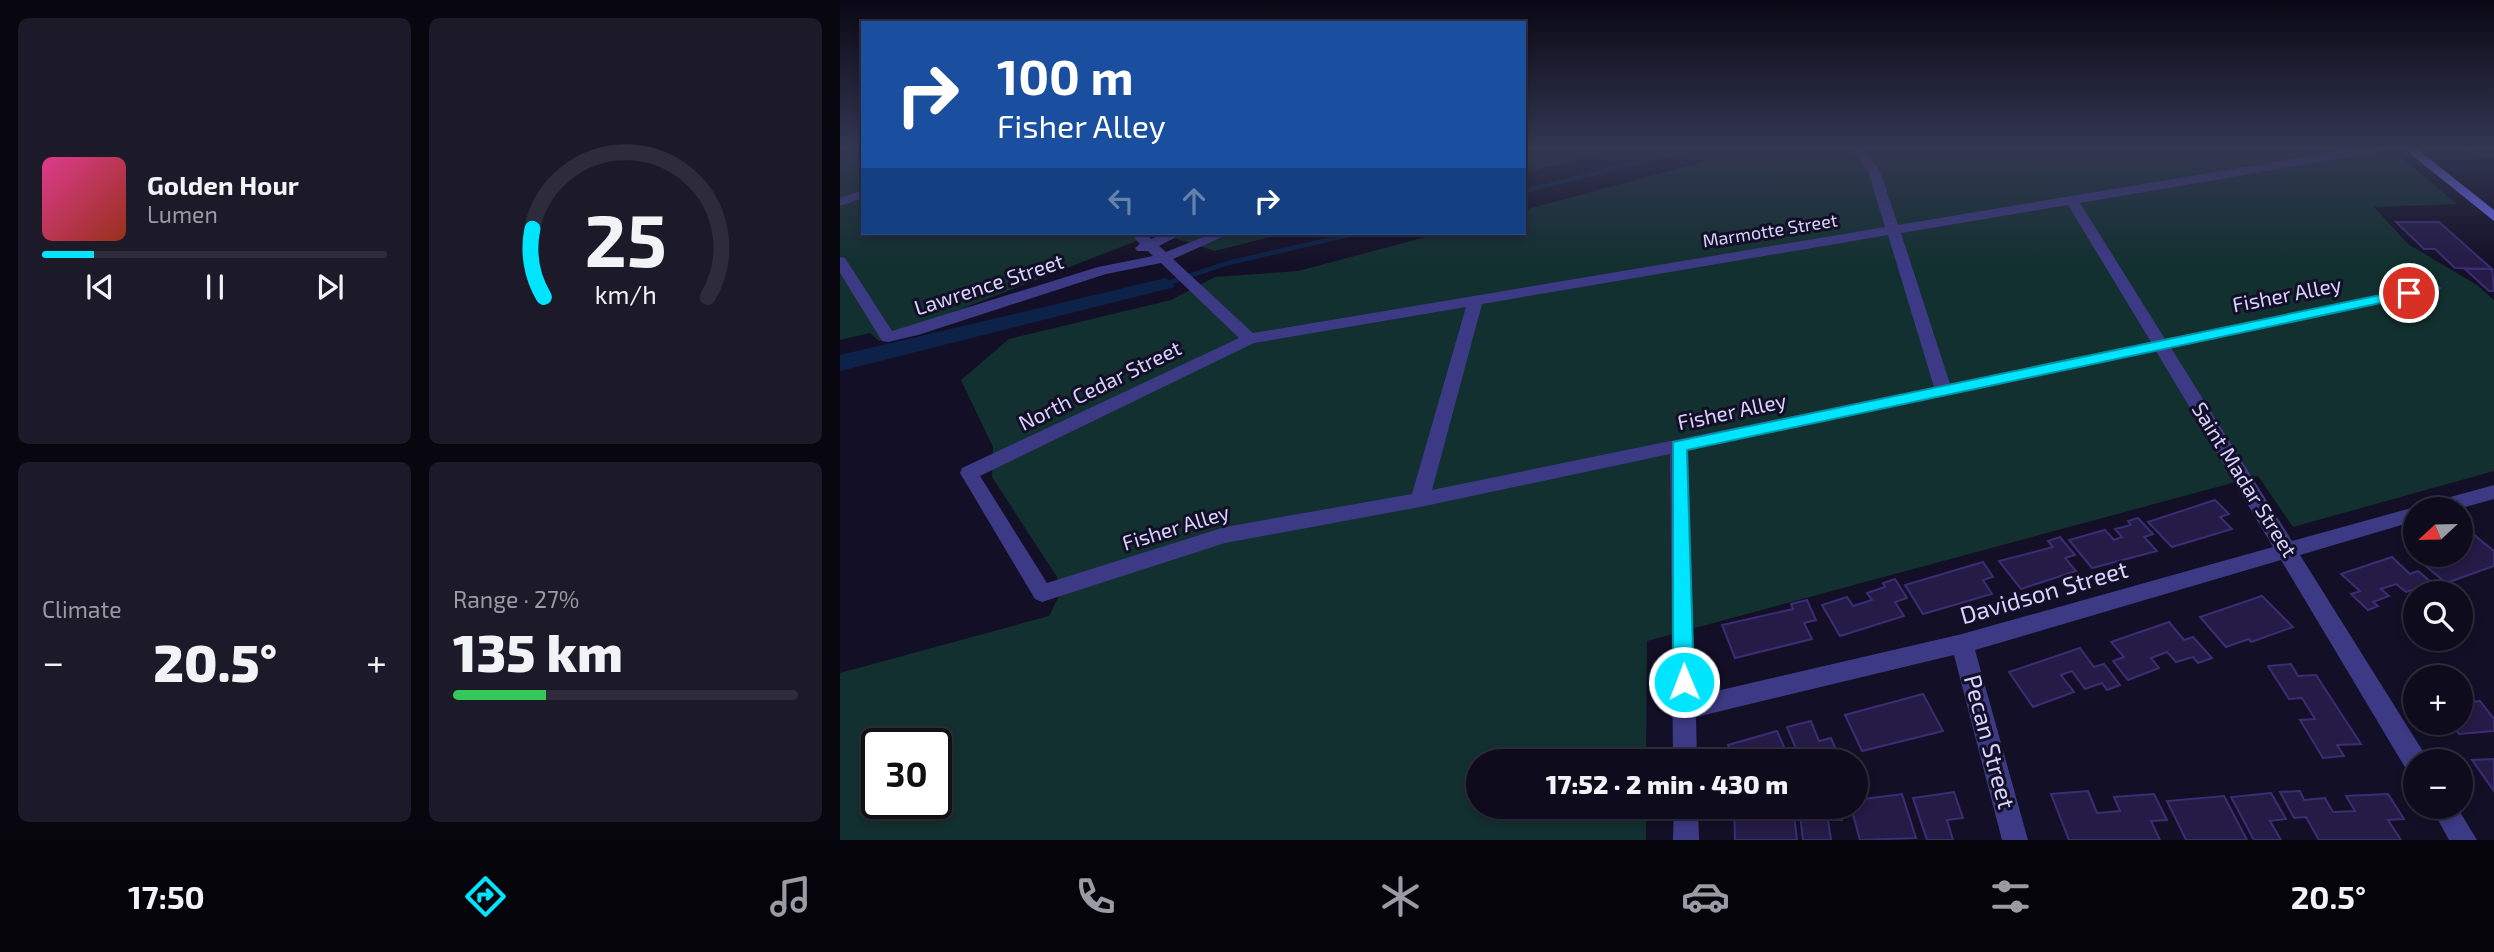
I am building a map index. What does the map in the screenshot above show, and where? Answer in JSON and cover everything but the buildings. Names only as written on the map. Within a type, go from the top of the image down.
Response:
[{"type":"main road","points":[[2457,187],[2494,217]]},
{"type":"street","points":[[1879,187],[1944,391]]},
{"type":"street","name":"Marmotte Street","points":[[1250,339],[2148,187]]},
{"type":"street","points":[[840,201],[861,195]]},
{"type":"street","name":"Saint Madar Street","points":[[2072,200],[2408,749]]},
{"type":"street","points":[[1140,235],[1250,339]]},
{"type":"street","points":[[1103,270],[1149,244],[1172,235]]},
{"type":"street","points":[[1103,270],[1164,258],[1219,235]]},
{"type":"street","points":[[840,261],[845,279]]},
{"type":"street","name":"Lawrence Street","points":[[845,279],[888,337],[912,332],[1103,270]]},
{"type":"street","name":"Fisher Alley","points":[[1042,593],[1225,535],[1420,500],[2435,288]]},
{"type":"street","points":[[1420,500],[1476,299]]},
{"type":"street","name":"North Cedar Street","points":[[1042,593],[969,474],[1250,339]]},
{"type":"street","points":[[1679,446],[1685,749]]},
{"type":"street","points":[[2473,498],[2494,492]]},
{"type":"street","name":"Davidson Street","points":[[1684,709],[1962,644],[2403,517]]},
{"type":"street","name":"Pecan Street","points":[[1962,644],[2015,840]]},
{"type":"street","points":[[1686,819],[1686,840]]},
{"type":"street","points":[[2450,819],[2463,840]]},
{"type":"green space","points":[[840,187],[861,187],[861,235],[1152,235],[879,341],[870,333],[840,340]]},
{"type":"green space","points":[[1609,187],[2437,187],[2457,204],[2374,207],[2408,244],[2477,285],[2494,300],[2494,471],[2293,527],[2258,476],[1647,641],[1646,749],[1466,749],[1466,819],[1646,819],[1646,840],[840,840],[840,673],[1049,616],[1059,596],[1057,577],[992,477],[993,447],[961,380],[1009,339],[1171,300],[1215,277],[1298,271],[1433,235],[1526,235],[1526,209]]},
{"type":"green space","points":[[1165,235],[1278,235],[1215,251]]},
{"type":"water","points":[[1166,278],[1175,287],[840,371],[840,355]]},
{"type":"waterway","points":[[1526,190],[1539,187]]},
{"type":"waterway","points":[[1165,284],[1228,263],[1348,235]]},
{"type":"route","points":[[1684,682],[1679,446],[2409,293]]}]
